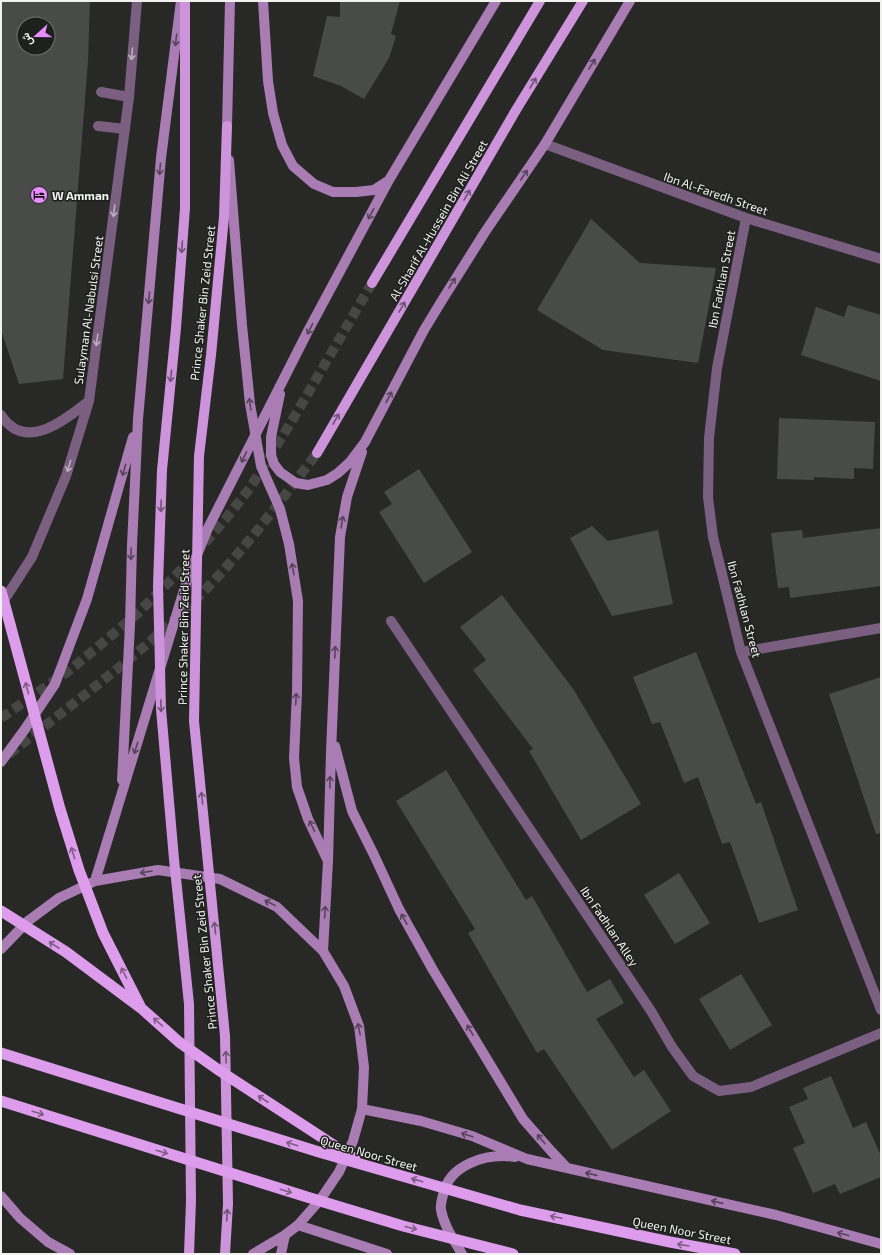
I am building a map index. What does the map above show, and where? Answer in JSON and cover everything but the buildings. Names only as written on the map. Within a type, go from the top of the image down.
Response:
[{"type":"highway","points":[[1,591],[78,870],[103,933],[141,1008]]},
{"type":"highway","points":[[1,911],[66,952],[141,1008],[179,1042],[220,1071],[366,1166]]},
{"type":"highway","name":"Queen Noor Street","points":[[1,1053],[366,1166],[520,1210],[670,1242],[735,1254]]},
{"type":"highway","points":[[1,1101],[329,1204],[403,1226],[513,1254]]},
{"type":"main road","points":[[121,796],[130,625],[138,419],[161,158],[181,1]]},
{"type":"main road","name":"Prince Shaker Bin Zeid Street","points":[[185,1],[185,208],[176,328],[162,470],[158,585],[161,709],[174,859],[189,1004],[191,1201],[189,1254]]},
{"type":"main road","name":"Prince Shaker Bin Zeid Street","points":[[225,1254],[228,1204],[225,1036],[194,713],[199,456],[211,355],[224,217],[230,1]]},
{"type":"main road","points":[[263,1],[268,81],[273,113],[282,145],[293,166],[314,184],[333,192],[374,190],[389,180]]},
{"type":"main road","points":[[96,881],[188,577],[208,528],[309,329],[389,180],[496,1]]},
{"type":"main road","name":"Al-Sharif Al-Hussein Bin Ali Street","points":[[372,282],[540,1]]},
{"type":"main road","name":"Al-Sharif Al-Hussein Bin Ali Street","points":[[317,453],[516,110],[583,1]]},
{"type":"main road","points":[[282,384],[271,437],[271,455],[274,464],[280,472],[296,483],[308,485],[327,480],[338,473],[357,454],[365,442],[424,330],[485,232],[544,144],[630,1]]},
{"type":"main road","points":[[227,126],[242,325],[250,404],[261,466],[280,509],[287,537],[298,601],[297,692],[294,758],[297,787],[308,819],[328,861]]},
{"type":"main road","points":[[1,762],[26,729],[55,684],[87,599],[138,419]]},
{"type":"main road","points":[[323,950],[328,861],[340,537],[347,497],[353,475],[370,431]]},
{"type":"main road","points":[[332,734],[343,782],[352,811],[399,909],[433,970],[524,1118],[567,1168]]},
{"type":"main road","points":[[1,949],[28,921],[60,898],[96,881],[158,870],[220,879],[277,907],[323,950],[344,986],[359,1026],[364,1067],[362,1109],[353,1141],[339,1172],[320,1200],[298,1224],[285,1235],[253,1254]]},
{"type":"main road","points":[[362,1109],[422,1121],[472,1136],[527,1158],[776,1215],[881,1244]]},
{"type":"main road","points":[[462,1254],[445,1225],[440,1208],[444,1188],[459,1168],[480,1159],[507,1156],[527,1158]]},
{"type":"main road","points":[[1,1196],[20,1218],[48,1242],[70,1254]]},
{"type":"main road","points":[[298,1224],[387,1254]]},
{"type":"main road","points":[[281,1254],[285,1235]]},
{"type":"street","name":"Sulayman Al-Nabulsi Street","points":[[1,605],[32,557],[66,476],[88,401],[129,97],[137,1]]},
{"type":"street","points":[[101,92],[129,97]]},
{"type":"street","points":[[98,126],[125,129]]},
{"type":"street","name":"Ibn Al-Faredh Street","points":[[544,144],[746,218],[881,258]]},
{"type":"street","name":"Ibn Fadhlan Street","points":[[746,218],[717,368],[709,438],[709,514],[713,537],[741,652],[881,1010]]},
{"type":"street","points":[[1,415],[14,428],[26,432],[40,431],[60,422],[88,401]]},
{"type":"street","name":"Ibn Fadhlan Alley","points":[[391,621],[651,1011],[672,1047],[693,1076],[719,1091],[752,1087],[881,1033]]},
{"type":"street","points":[[741,652],[881,628]]},
{"type":"tunnel","points":[[1,718],[70,670],[137,614],[186,565],[227,517],[250,488],[293,419],[372,283]]},
{"type":"tunnel","points":[[9,754],[112,674],[185,610],[237,555],[317,453]]},
{"type":"place","name":"W Amman","points":[[39,195]]}]
